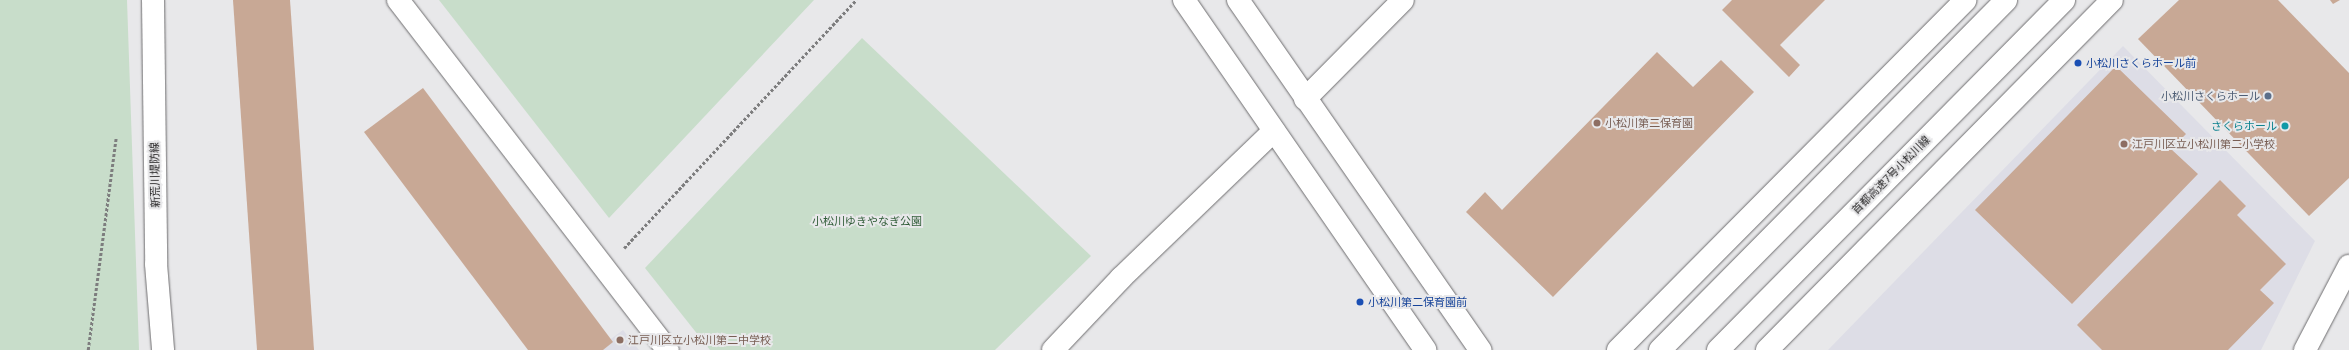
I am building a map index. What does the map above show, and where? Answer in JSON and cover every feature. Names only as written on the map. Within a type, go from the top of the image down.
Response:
[{"type":"main road","name":"新荒川堤防線","points":[[153,0],[156,264],[163,350]]},
{"type":"main road","points":[[398,0],[668,350]]},
{"type":"main road","points":[[1184,0],[1425,350]]},
{"type":"main road","points":[[1238,0],[1480,350]]},
{"type":"main road","points":[[1305,99],[1404,0]]},
{"type":"main road","points":[[1618,350],[1965,0]]},
{"type":"main road","points":[[1660,350],[2006,0]]},
{"type":"main road","name":"首都高速7号小松川線","points":[[1718,350],[2064,0]]},
{"type":"main road","points":[[1767,350],[2112,0]]},
{"type":"main road","points":[[1053,350],[1122,278],[1274,131]]},
{"type":"main road","points":[[2305,350],[2349,266]]},
{"type":"path","points":[[622,250],[856,0]]},
{"type":"path","points":[[88,350],[116,137]]},
{"type":"shaded area","name":"江戸川区立小松川第二小学校","points":[[2123,46],[2315,241],[2261,350],[1828,350]]},
{"type":"shaded area","name":"江戸川区立小松川第二中学校","points":[[623,330],[639,350],[596,350]]},
{"type":"green space","points":[[0,0],[127,0],[139,350],[0,350]]},
{"type":"green space","points":[[439,0],[814,0],[609,218]]},
{"type":"green space","name":"小松川ゆきやなぎ公園","points":[[862,38],[1091,256],[995,350],[710,350],[645,268]]},
{"type":"building","points":[[233,0],[290,0],[314,350],[257,350]]},
{"type":"building","points":[[1732,0],[1825,0],[1780,45],[1800,65],[1789,77],[1722,10]]},
{"type":"building","name":"さくらホール","points":[[2179,0],[2278,0],[2349,73],[2349,178],[2309,216],[2138,39]]},
{"type":"building","points":[[2330,0],[2340,0],[2333,4]]},
{"type":"building","points":[[1657,52],[1693,87],[1721,60],[1754,92],[1553,297],[1466,212],[1485,192],[1502,210]]},
{"type":"building","points":[[2116,66],[2186,134],[2171,149],[2198,174],[2072,304],[1975,210]]},
{"type":"building","points":[[423,88],[613,342],[603,350],[528,350],[364,132]]},
{"type":"building","points":[[2220,180],[2246,206],[2237,215],[2286,264],[2260,290],[2274,303],[2228,350],[2102,350],[2077,325]]},
{"type":"place","name":"小松川さくらホール前","points":[[2078,63]]},
{"type":"place","name":"小松川さくらホール","points":[[2268,96]]},
{"type":"place","name":"小松川第二保育園","points":[[1597,123]]},
{"type":"place","name":"さくらホール","points":[[2285,126]]},
{"type":"place","name":"江戸川区立小松川第二小学校","points":[[2124,144]]},
{"type":"place","name":"小松川第二保育園前","points":[[1360,302]]},
{"type":"place","name":"江戸川区立小松川第二中学校","points":[[620,340]]}]
